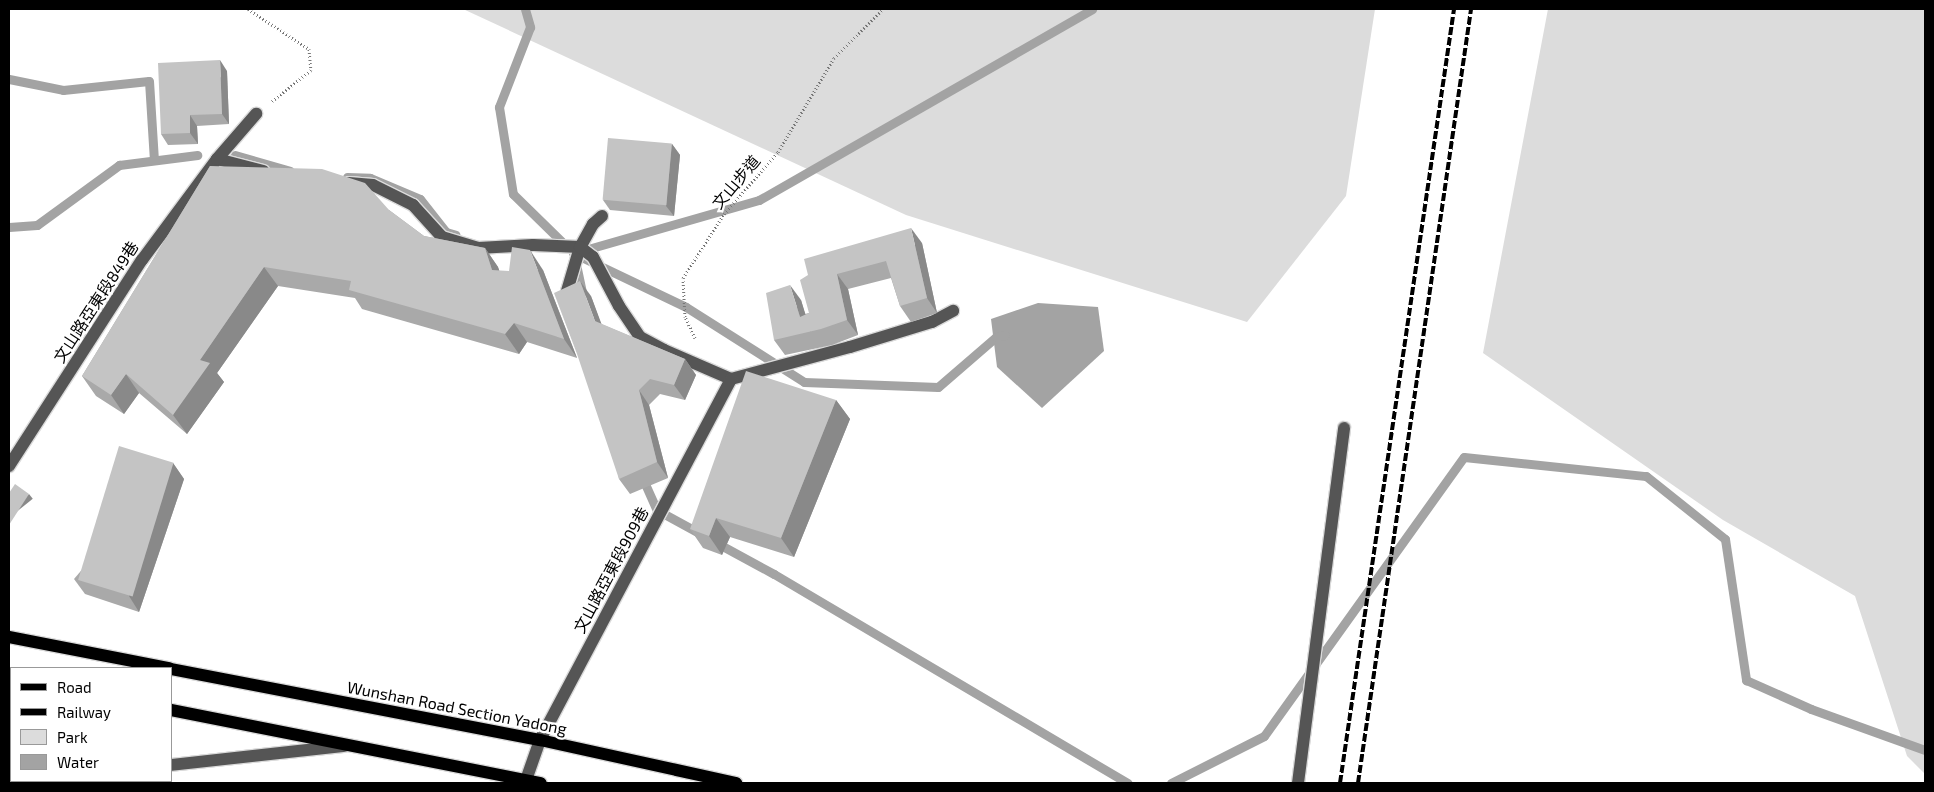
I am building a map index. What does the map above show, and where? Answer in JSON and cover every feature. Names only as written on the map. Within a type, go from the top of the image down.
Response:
[{"type":"main road","name":"Wunshan Road Section Yadong","points":[[9,637],[165,667]]},
{"type":"main road","name":"Wunshan Road Section Yadong","points":[[172,668],[540,740],[736,783]]},
{"type":"main road","points":[[172,710],[541,783]]},
{"type":"street","name":"文山路亞東段849巷","points":[[9,466],[142,260],[217,160],[256,114]]},
{"type":"street","points":[[217,160],[275,174]]},
{"type":"street","points":[[333,183],[373,184],[413,205],[442,237],[478,248],[533,245],[580,247],[593,257],[619,306],[640,337],[664,350],[731,379],[850,347],[932,322],[953,310]]},
{"type":"street","points":[[567,291],[580,247],[593,224],[602,216]]},
{"type":"street","name":"文山路亞東段909巷","points":[[526,780],[540,740],[731,379]]},
{"type":"street","points":[[1298,783],[1344,428]]},
{"type":"street","points":[[172,765],[351,745]]},
{"type":"path","points":[[248,9],[309,49],[311,70],[256,114]]},
{"type":"path","name":"文山步道","points":[[699,341],[693,337],[685,317],[683,278],[724,214],[778,152],[834,58],[883,9]]},
{"type":"green space","points":[[463,9],[1375,9],[1346,196],[1247,322],[906,215]]},
{"type":"green space","points":[[1548,9],[1925,9],[1925,774],[1907,756],[1855,596],[1723,520],[1483,353]]},
{"type":"water","points":[[1038,303],[1098,307],[1104,351],[1042,408],[997,367],[991,319]]},
{"type":"building","points":[[220,60],[222,114],[190,115],[190,133],[161,134],[158,63]]},
{"type":"building","points":[[608,138],[672,144],[666,205],[603,200]]},
{"type":"building","points":[[210,166],[322,169],[365,183],[389,210],[424,236],[485,248],[492,270],[509,271],[512,247],[530,250],[564,339],[514,323],[505,334],[349,290],[351,281],[264,267],[200,360],[210,363],[173,415],[126,374],[111,395],[82,376]]},
{"type":"building","points":[[911,228],[927,298],[900,306],[886,261],[837,274],[847,320],[821,329],[774,340],[766,293],[790,285],[800,317],[809,313],[800,280],[808,275],[804,259]]},
{"type":"building","points":[[580,281],[595,321],[685,359],[674,385],[650,379],[639,390],[657,462],[619,479],[577,354],[554,293]]},
{"type":"building","points":[[746,371],[836,400],[781,538],[716,518],[709,536],[690,529]]},
{"type":"building","points":[[119,446],[174,463],[133,597],[78,580]]},
{"type":"building","points":[[15,484],[29,494],[9,525],[9,493]]},
{"type":"waterway","points":[[525,9],[530,27],[499,107],[513,194],[562,242]]},
{"type":"waterway","points":[[581,251],[759,200],[1092,9]]},
{"type":"waterway","points":[[9,79],[63,90],[149,81],[154,160]]},
{"type":"waterway","points":[[9,227],[37,225],[119,165],[197,155]]},
{"type":"waterway","points":[[235,155],[290,171]]},
{"type":"waterway","points":[[347,177],[370,178],[420,199],[446,232],[456,235]]},
{"type":"waterway","points":[[573,253],[686,307],[804,382],[938,387],[996,337],[1005,335]]},
{"type":"waterway","points":[[576,264],[582,292]]},
{"type":"waterway","points":[[1171,783],[1264,736],[1464,457],[1646,476],[1725,539],[1746,680],[1811,709],[1925,750]]},
{"type":"waterway","points":[[642,477],[657,510],[699,533]]},
{"type":"waterway","points":[[715,542],[774,574],[1128,783]]},
{"type":"railway","points":[[1340,783],[1454,9]]},
{"type":"railway","points":[[1358,783],[1471,9]]}]
